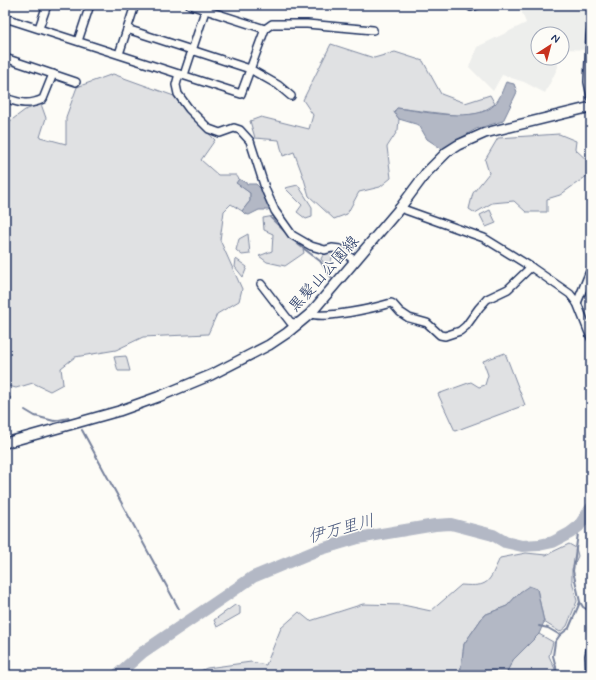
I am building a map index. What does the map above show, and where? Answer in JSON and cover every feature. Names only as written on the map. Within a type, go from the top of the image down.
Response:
[{"type":"main road","name":"黒髪山公園線","points":[[5,443],[119,411],[158,398],[211,375],[275,341],[310,314],[400,208],[431,168],[447,152],[458,145],[496,129],[591,107]]},
{"type":"street","points":[[39,28],[47,5]]},
{"type":"street","points":[[78,41],[90,5]]},
{"type":"street","points":[[119,54],[135,5]]},
{"type":"street","points":[[190,5],[206,8],[265,29]]},
{"type":"street","points":[[206,8],[192,50],[176,85],[178,94],[188,109],[209,129],[220,133],[234,128],[240,130],[250,141],[266,191],[275,212],[292,235],[311,246],[325,250],[332,248],[340,249],[355,261]]},
{"type":"street","points":[[5,18],[241,94],[265,29],[272,24],[307,24],[373,30]]},
{"type":"street","points":[[127,29],[250,69],[278,85],[291,96]]},
{"type":"street","points":[[591,30],[588,82],[591,97]]},
{"type":"street","points":[[5,58],[76,82]]},
{"type":"street","points":[[5,98],[25,104],[35,103],[43,99],[53,74]]},
{"type":"street","points":[[400,208],[484,238],[531,267],[570,294],[577,303],[591,338]]},
{"type":"street","points":[[310,314],[324,316],[373,308],[391,303],[409,318],[427,323],[440,335],[445,336],[460,331],[466,326],[486,300],[508,289],[531,267]]},
{"type":"street","points":[[577,303],[590,278],[591,270]]},
{"type":"street","points":[[261,284],[291,323],[301,322]]},
{"type":"street","points":[[590,675],[589,656],[591,646]]},
{"type":"shaded area","points":[[519,5],[591,5],[591,50],[570,49],[570,26],[530,26],[530,66],[558,66],[545,93],[524,82],[502,75],[493,91],[469,67],[477,47],[526,23]]},
{"type":"shaded area","points":[[331,44],[374,58],[395,52],[423,61],[441,94],[465,103],[490,95],[495,104],[480,113],[462,116],[397,108],[394,112],[399,119],[398,130],[387,147],[391,178],[380,187],[359,192],[347,214],[334,219],[309,196],[294,152],[283,156],[279,140],[255,138],[250,121],[261,117],[309,129],[313,115],[303,100]]},
{"type":"shaded area","points":[[113,74],[174,96],[215,140],[201,160],[218,175],[236,175],[239,179],[237,183],[250,193],[250,201],[242,211],[231,204],[224,211],[220,240],[242,289],[239,301],[217,314],[208,334],[143,337],[116,350],[75,357],[61,368],[63,384],[50,391],[33,383],[16,388],[5,385],[5,125],[25,110],[41,104],[46,118],[40,137],[66,144],[66,117],[77,87]]},
{"type":"shaded area","points":[[506,82],[514,84],[517,92],[503,121],[476,129],[442,149],[427,139],[419,125],[399,119],[394,112],[397,108],[449,115],[476,113],[487,110],[497,102]]},
{"type":"shaded area","points":[[559,134],[576,141],[575,149],[591,164],[591,173],[560,195],[547,199],[547,212],[526,212],[514,201],[492,203],[475,213],[469,209],[473,193],[489,173],[485,160],[498,138]]},
{"type":"shaded area","points":[[239,179],[248,184],[256,184],[264,192],[270,207],[269,210],[259,210],[249,215],[242,211],[250,201],[250,193],[236,183]]},
{"type":"shaded area","points":[[298,185],[312,207],[312,217],[306,219],[297,212],[302,205],[285,188]]},
{"type":"shaded area","points":[[490,210],[496,223],[486,227],[480,215]]},
{"type":"shaded area","points":[[274,216],[289,235],[302,245],[304,253],[285,266],[267,262],[259,256],[272,251],[273,234],[264,230],[263,218]]},
{"type":"shaded area","points":[[248,234],[250,254],[242,255],[236,250],[239,239]]},
{"type":"shaded area","points":[[324,253],[334,253],[328,268],[321,259]]},
{"type":"shaded area","points":[[236,259],[247,267],[243,277],[235,267]]},
{"type":"shaded area","points":[[505,353],[525,405],[455,431],[438,394],[471,382],[479,387],[485,385],[488,375],[483,361]]},
{"type":"shaded area","points":[[126,356],[130,371],[118,371],[114,357]]},
{"type":"shaded area","points":[[569,544],[576,548],[578,556],[572,569],[572,581],[577,601],[567,626],[560,632],[544,622],[537,589],[520,592],[507,606],[484,615],[464,644],[460,675],[191,675],[207,668],[251,662],[266,665],[281,628],[299,612],[310,621],[363,604],[403,605],[431,611],[461,585],[478,585],[487,582],[500,558],[526,553],[546,555]]},
{"type":"shaded area","points":[[529,586],[537,589],[544,622],[539,634],[513,660],[505,675],[460,675],[464,644],[484,615],[507,606],[520,592]]},
{"type":"shaded area","points":[[235,605],[240,606],[240,614],[217,627],[214,620]]},
{"type":"shaded area","points":[[539,634],[553,642],[549,656],[555,669],[554,675],[505,675],[513,660]]},
{"type":"waterway","points":[[271,218],[299,245],[320,261],[331,277]]},
{"type":"waterway","points":[[5,396],[10,398]]},
{"type":"waterway","points":[[25,410],[35,416],[54,421],[69,418]]},
{"type":"waterway","points":[[82,430],[179,609]]},
{"type":"waterway","name":"伊万里川","points":[[117,675],[143,652],[253,577],[318,550],[358,538],[435,525],[451,524],[493,535],[505,542],[522,546],[539,545],[553,542],[570,533],[579,526],[591,508]]},
{"type":"waterway","points":[[557,675],[553,656],[555,642],[560,635],[569,628],[580,602],[573,571],[579,526]]},
{"type":"waterway","points":[[580,602],[583,607],[591,612]]},
{"type":"waterway","points":[[539,626],[548,628],[560,635]]}]
